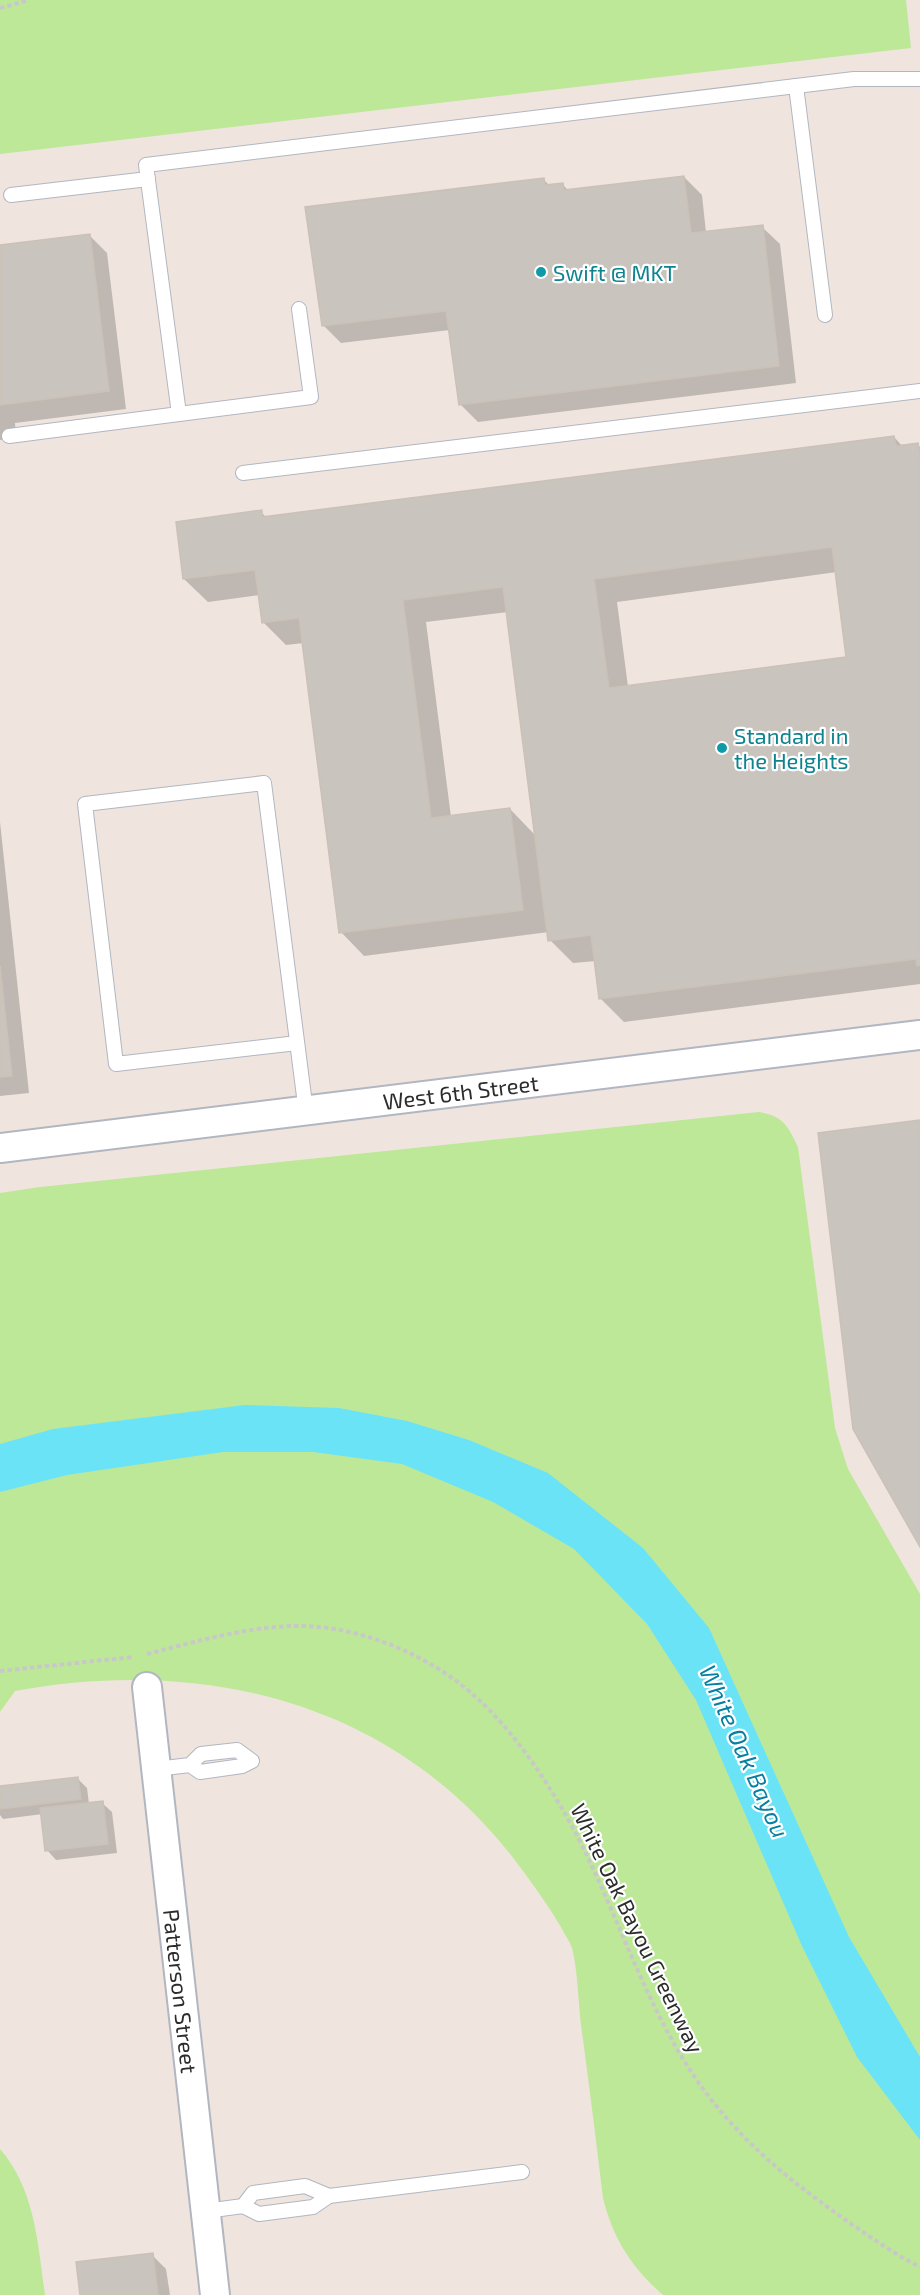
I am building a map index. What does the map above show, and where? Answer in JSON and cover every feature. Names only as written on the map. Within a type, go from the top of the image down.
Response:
[{"type":"street","name":"West 6th Street","points":[[0,1148],[920,1035]]},
{"type":"street","name":"Patterson Street","points":[[147,1687],[215,2295]]},
{"type":"lane","points":[[179,414],[146,165],[854,79],[920,79]]},
{"type":"lane","points":[[796,86],[825,315]]},
{"type":"lane","points":[[11,195],[148,179]]},
{"type":"lane","points":[[9,436],[311,397],[299,309]]},
{"type":"lane","points":[[243,473],[920,390]]},
{"type":"lane","points":[[297,1043],[116,1064],[85,804],[264,783],[306,1112]]},
{"type":"lane","points":[[156,1769],[190,1765]]},
{"type":"lane","points":[[206,2211],[243,2206],[259,2214],[313,2207],[329,2196],[522,2172]]},
{"type":"lane","points":[[243,2206],[253,2193],[305,2186],[329,2196]]},
{"type":"path","points":[[0,8],[29,0]]},
{"type":"path","name":"White Oak Bayou Greenway","points":[[0,1671],[116,1660],[233,1633],[293,1626],[322,1627],[363,1636],[412,1655],[448,1676],[482,1702],[497,1719],[526,1756],[565,1814],[588,1856],[670,2036],[695,2078],[714,2103],[746,2140],[794,2183],[856,2228],[920,2267]]},
{"type":"green space","points":[[0,0],[906,0],[911,48],[0,154]]},
{"type":"green space","points":[[759,1112],[774,1116],[784,1123],[798,1147],[835,1428],[848,1469],[920,1594],[920,2295],[663,2295],[652,2285],[633,2263],[618,2240],[603,2198],[576,1967],[571,1945],[533,1884],[514,1859],[466,1805],[412,1762],[353,1728],[290,1703],[224,1687],[156,1680],[86,1682],[15,1691],[0,1712],[0,1193]]},
{"type":"green space","points":[[0,2149],[12,2165],[28,2199],[37,2237],[45,2295],[0,2295]]},
{"type":"water","name":"White Oak Bayou","points":[[245,1405],[339,1408],[407,1421],[469,1440],[548,1473],[643,1548],[709,1628],[849,1937],[920,2057],[920,2140],[857,2057],[801,1944],[696,1700],[647,1624],[574,1549],[493,1502],[402,1464],[313,1452],[223,1452],[67,1475],[0,1492],[0,1444],[53,1429]]},
{"type":"building","name":"Swift @ MKT","points":[[684,176],[691,233],[763,225],[779,366],[459,405],[446,311],[322,326],[305,207],[544,178],[545,185],[563,183],[564,190]]},
{"type":"building","points":[[90,234],[109,391],[0,405],[0,245]]},
{"type":"building","name":"Standard in the Heights","points":[[894,436],[896,446],[918,443],[920,456],[920,965],[917,966],[916,959],[599,999],[591,935],[548,941],[503,587],[403,600],[431,818],[510,808],[523,910],[339,933],[299,618],[262,623],[255,570],[183,579],[176,522],[262,510],[262,517]],"holes":[[[832,547],[846,657],[609,688],[594,579]]]},
{"type":"building","points":[[0,966],[12,1076],[0,1077]]},
{"type":"building","points":[[920,1120],[920,1547],[853,1429],[818,1133]]},
{"type":"building","points":[[78,1777],[81,1799],[0,1809],[0,1786]]},
{"type":"building","points":[[103,1801],[108,1844],[45,1851],[40,1808]]},
{"type":"building","points":[[153,2253],[158,2295],[80,2295],[76,2262]]},
{"type":"place","name":"Swift @ MKT","points":[[541,272]]},
{"type":"place","name":"Standard in the Heights","points":[[722,748]]}]
